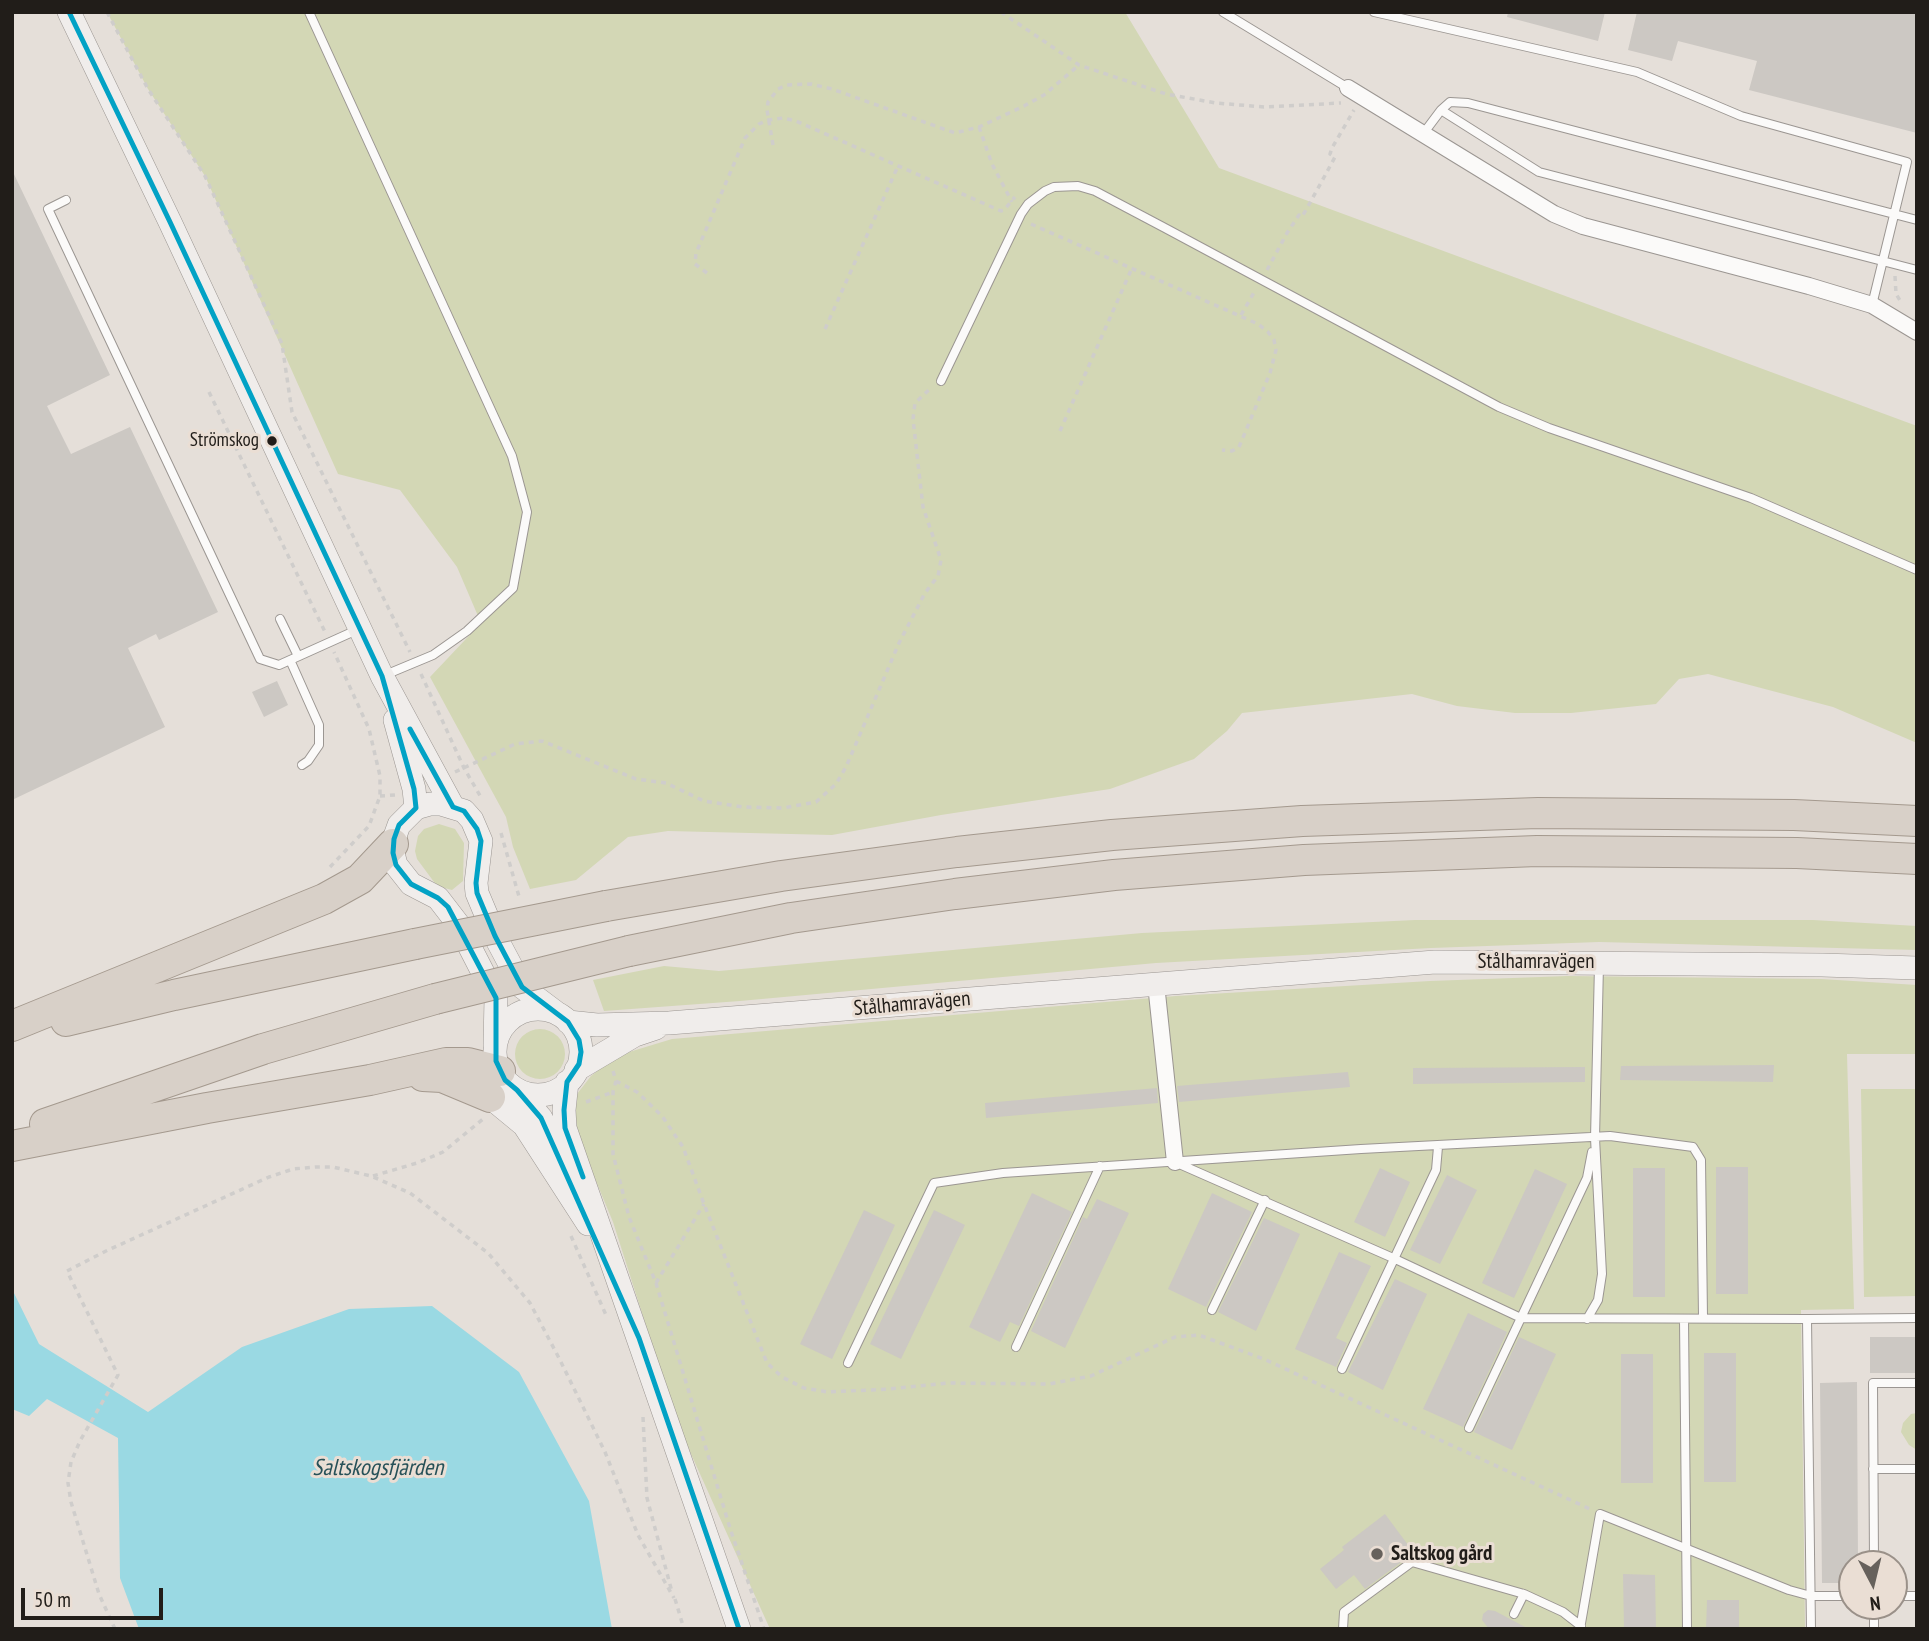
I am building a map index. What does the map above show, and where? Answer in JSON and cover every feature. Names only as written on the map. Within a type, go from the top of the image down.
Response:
[{"type":"highway","points":[[12,1034],[174,995],[606,906],[781,876],[957,852],[1112,835],[1288,822],[1538,813],[1794,815],[1917,821]]},
{"type":"highway","points":[[12,1026],[324,900],[360,878],[393,844]]},
{"type":"highway","points":[[12,1136],[263,1049],[435,999],[629,951],[791,918],[955,894],[1114,875],[1304,860],[1537,851],[1797,853],[1917,859]]},
{"type":"highway","points":[[12,1146],[370,1080],[446,1063],[468,1063],[498,1083]]},
{"type":"main road","points":[[69,12],[382,676],[453,807]]},
{"type":"main road","points":[[382,676],[414,789],[416,808]]},
{"type":"main road","points":[[639,1338],[524,1125],[498,1083],[496,998],[465,936],[448,907],[439,898],[411,884],[396,865],[393,844],[399,825],[416,808],[430,804],[453,807],[464,811],[472,820],[481,841],[477,893],[495,936],[522,986],[563,1018],[579,1040],[581,1052],[564,1110],[565,1128],[639,1338],[739,1629]]},
{"type":"main road","name":"Stålhamravägen","points":[[563,1018],[597,1025],[669,1023],[1436,962],[1917,968]]},
{"type":"main road","points":[[498,1083],[503,1026],[521,1013],[545,1010],[563,1018]]},
{"type":"main road","name":"Stålhamravägen","points":[[572,1076],[635,1035],[669,1023]]},
{"type":"main road","points":[[498,1083],[529,1094],[545,1094],[556,1091],[572,1076]]},
{"type":"street","points":[[1348,88],[1554,214],[1583,226],[1872,305],[1917,332]]},
{"type":"street","points":[[1156,984],[1175,1162]]},
{"type":"lane","points":[[309,12],[512,456],[527,512],[513,588],[467,631],[433,655],[382,676]]},
{"type":"lane","points":[[1223,12],[1348,88]]},
{"type":"lane","points":[[1374,12],[1637,72],[1741,116],[1917,164]]},
{"type":"lane","points":[[1423,134],[1450,102],[1468,103],[1917,219]]},
{"type":"lane","points":[[1441,110],[1539,172],[1917,270]]},
{"type":"lane","points":[[1872,305],[1907,162]]},
{"type":"lane","points":[[941,381],[1021,214],[1037,196],[1054,187],[1078,186],[1095,191],[1499,407],[1549,428],[1751,498],[1917,570]]},
{"type":"lane","points":[[66,200],[48,209],[261,659],[279,666],[361,628]]},
{"type":"lane","points":[[280,618],[319,725],[319,745],[309,761],[302,765]]},
{"type":"lane","points":[[1587,1319],[1598,1300],[1602,1274],[1595,1139],[1599,962]]},
{"type":"lane","points":[[848,1363],[934,1183],[1003,1173],[1100,1166],[1595,1139],[1610,1136],[1693,1147],[1701,1160],[1703,1317]]},
{"type":"lane","points":[[1469,1428],[1587,1178],[1595,1139]]},
{"type":"lane","points":[[1342,1369],[1436,1170],[1438,1147]]},
{"type":"lane","points":[[1175,1162],[1265,1200],[1521,1318],[1917,1318]]},
{"type":"lane","points":[[1016,1347],[1100,1166]]},
{"type":"lane","points":[[1212,1310],[1265,1200]]},
{"type":"lane","points":[[1684,1319],[1687,1629]]},
{"type":"lane","points":[[1807,1319],[1811,1629]]},
{"type":"lane","points":[[1874,1550],[1873,1383],[1917,1383]]},
{"type":"lane","points":[[1873,1469],[1917,1469]]},
{"type":"lane","points":[[1581,1627],[1600,1514],[1789,1590],[1811,1596],[1838,1596]]},
{"type":"lane","points":[[1343,1629],[1344,1612],[1412,1562],[1524,1594],[1563,1612],[1581,1627]]},
{"type":"lane","points":[[1514,1614],[1524,1594]]},
{"type":"path","points":[[107,12],[148,89],[205,176],[282,344],[292,412],[464,768],[515,744],[541,741],[636,779],[666,783],[704,801],[744,807],[783,808],[816,802],[836,784],[846,767],[900,643],[925,593],[938,576],[941,560],[923,507],[914,419],[915,403],[941,381]]},
{"type":"path","points":[[1001,12],[1079,65],[1166,93],[1216,103],[1264,107],[1367,101]]},
{"type":"path","points":[[773,145],[768,102],[772,95],[787,85],[799,83],[832,89],[955,133],[979,127],[1044,94],[1079,65]]},
{"type":"path","points":[[1275,254],[1298,215],[1302,216],[1322,181],[1335,157],[1330,154],[1332,148],[1352,113]]},
{"type":"path","points":[[707,273],[695,264],[696,253],[745,138],[759,124],[768,120],[783,118],[796,121],[1001,211],[1004,211],[1019,193]]},
{"type":"path","points":[[979,127],[992,163],[1011,201],[1031,224],[1258,324],[1268,332],[1274,340],[1275,360],[1239,447],[1232,451],[1222,450]]},
{"type":"path","points":[[825,329],[898,166]]},
{"type":"path","points":[[1060,431],[1132,268]]},
{"type":"path","points":[[1240,316],[1254,293]]},
{"type":"path","points":[[209,391],[369,729],[380,775],[380,796]]},
{"type":"path","points":[[616,1081],[637,1092],[662,1116],[683,1147],[768,1363],[782,1377],[804,1388],[828,1392],[947,1382],[1049,1384],[1091,1376],[1175,1337],[1199,1335],[1298,1374],[1600,1514]]},
{"type":"path","points":[[372,1176],[417,1163],[443,1152],[463,1138],[498,1083]]},
{"type":"path","points":[[613,1092],[612,1154],[629,1217],[656,1283],[730,1528],[764,1629]]},
{"type":"path","points":[[115,1629],[99,1594],[71,1502],[68,1483],[71,1462],[89,1423],[114,1385],[118,1374],[67,1271],[127,1241],[269,1177],[293,1169],[333,1167],[372,1176],[410,1193],[460,1229],[488,1254],[530,1303],[605,1452],[638,1535],[674,1598]]},
{"type":"path","points":[[656,1283],[704,1204]]},
{"type":"path","points":[[577,1225],[608,1321]]},
{"type":"path","points":[[642,1408],[647,1497],[684,1629]]},
{"type":"green space","points":[[107,12],[1125,12],[1219,168],[1917,426],[1917,743],[1833,707],[1708,674],[1679,679],[1656,704],[1571,713],[1515,713],[1457,706],[1412,694],[1242,713],[1227,731],[1194,759],[1110,789],[832,835],[668,831],[628,837],[576,880],[530,889],[513,847],[506,817],[430,677],[481,623],[457,567],[400,490],[338,474],[205,176],[148,89]]},
{"type":"green space","points":[[439,824],[455,829],[464,843],[463,881],[452,890],[437,886],[417,859],[415,851],[418,836],[424,829]]},
{"type":"green space","points":[[1415,920],[1813,920],[1917,926],[1917,950],[1599,942],[1431,948],[1156,963],[604,1011],[593,980],[664,966],[719,971],[1142,933]]},
{"type":"green space","points":[[1568,976],[1821,979],[1917,985],[1917,1054],[1847,1054],[1854,1309],[1801,1310],[1805,1629],[770,1629],[677,1423],[613,1222],[573,1126],[577,1094],[591,1076],[616,1056],[672,1039],[1176,996]]},
{"type":"green space","points":[[540,1029],[558,1036],[565,1054],[558,1072],[540,1079],[522,1072],[515,1054],[522,1036]]},
{"type":"green space","points":[[1861,1089],[1917,1089],[1917,1296],[1864,1297]]},
{"type":"green space","points":[[1917,1413],[1917,1450],[1909,1445],[1901,1432],[1903,1423],[1911,1414]]},
{"type":"water","name":"Saltskogsfjärden","points":[[12,1289],[39,1344],[148,1412],[242,1347],[349,1309],[432,1306],[519,1372],[589,1501],[612,1629],[139,1629],[120,1578],[118,1438],[47,1399],[29,1416],[12,1409]]},
{"type":"building","points":[[1508,12],[1605,12],[1598,41],[1507,17]]},
{"type":"building","points":[[1637,12],[1917,12],[1917,133],[1749,90],[1757,61],[1678,41],[1672,61],[1628,50]]},
{"type":"building","points":[[12,170],[110,375],[47,406],[71,454],[130,427],[218,612],[159,640],[156,634],[128,648],[165,727],[12,800]]},
{"type":"building","points":[[277,681],[288,705],[264,717],[252,692]]},
{"type":"building","points":[[1774,1065],[1773,1082],[1620,1080],[1621,1066]]},
{"type":"building","points":[[1585,1067],[1585,1082],[1413,1084],[1413,1068]]},
{"type":"building","points":[[1348,1072],[1350,1087],[1179,1102],[1177,1086]]},
{"type":"building","points":[[1157,1088],[1158,1103],[986,1118],[985,1103]]},
{"type":"building","points":[[1716,1167],[1748,1167],[1748,1294],[1716,1294]]},
{"type":"building","points":[[1380,1168],[1410,1182],[1385,1237],[1354,1222]]},
{"type":"building","points":[[1633,1168],[1665,1168],[1665,1297],[1633,1297]]},
{"type":"building","points":[[1535,1169],[1567,1184],[1514,1298],[1482,1283]]},
{"type":"building","points":[[1447,1175],[1477,1190],[1440,1264],[1410,1250]]},
{"type":"building","points":[[1032,1193],[1072,1212],[1019,1326],[1010,1322],[1000,1342],[969,1327]]},
{"type":"building","points":[[1212,1193],[1252,1212],[1206,1307],[1168,1289]]},
{"type":"building","points":[[1097,1199],[1129,1213],[1065,1348],[1031,1331],[1083,1217],[1087,1219]]},
{"type":"building","points":[[864,1210],[895,1225],[832,1359],[800,1344]]},
{"type":"building","points":[[934,1210],[965,1225],[901,1359],[870,1344]]},
{"type":"building","points":[[1264,1218],[1300,1234],[1256,1331],[1218,1312]]},
{"type":"building","points":[[1339,1252],[1371,1266],[1336,1338],[1347,1343],[1336,1367],[1295,1349]]},
{"type":"building","points":[[1395,1279],[1427,1294],[1383,1390],[1348,1372]]},
{"type":"building","points":[[1468,1313],[1507,1332],[1463,1427],[1423,1409]]},
{"type":"building","points":[[1519,1337],[1556,1354],[1512,1450],[1474,1432]]},
{"type":"building","points":[[1870,1337],[1917,1337],[1917,1373],[1870,1373]]},
{"type":"building","points":[[1704,1353],[1736,1353],[1736,1482],[1704,1482]]},
{"type":"building","points":[[1621,1354],[1653,1354],[1653,1483],[1621,1483]]},
{"type":"building","points":[[1857,1382],[1858,1550],[1838,1550],[1838,1583],[1822,1583],[1820,1383]]},
{"type":"building","name":"Saltskog gård","points":[[1385,1514],[1417,1557],[1408,1557],[1365,1589],[1354,1575],[1336,1589],[1320,1569],[1344,1550],[1342,1547]]},
{"type":"building","points":[[1623,1574],[1655,1575],[1656,1629],[1624,1629]]},
{"type":"building","points":[[1707,1600],[1739,1600],[1739,1629],[1706,1629]]},
{"type":"building","points":[[1488,1610],[1529,1629],[1489,1629],[1482,1620],[1483,1614]]},
{"type":"transit line","points":[[69,12],[382,676],[414,789],[416,808],[399,825],[394,839],[396,865],[411,884],[438,898],[448,907],[496,998],[496,1061],[505,1080],[541,1118],[639,1338],[739,1629]]},
{"type":"transit line","points":[[410,729],[453,807],[464,811],[477,829],[481,841],[477,893],[495,936],[522,987],[568,1022],[579,1040],[579,1064],[567,1082],[564,1110],[565,1128],[583,1177]]},
{"type":"place","name":"Strömskog","points":[[272,441]]},
{"type":"place","name":"Saltskog gård","points":[[1377,1554]]}]
